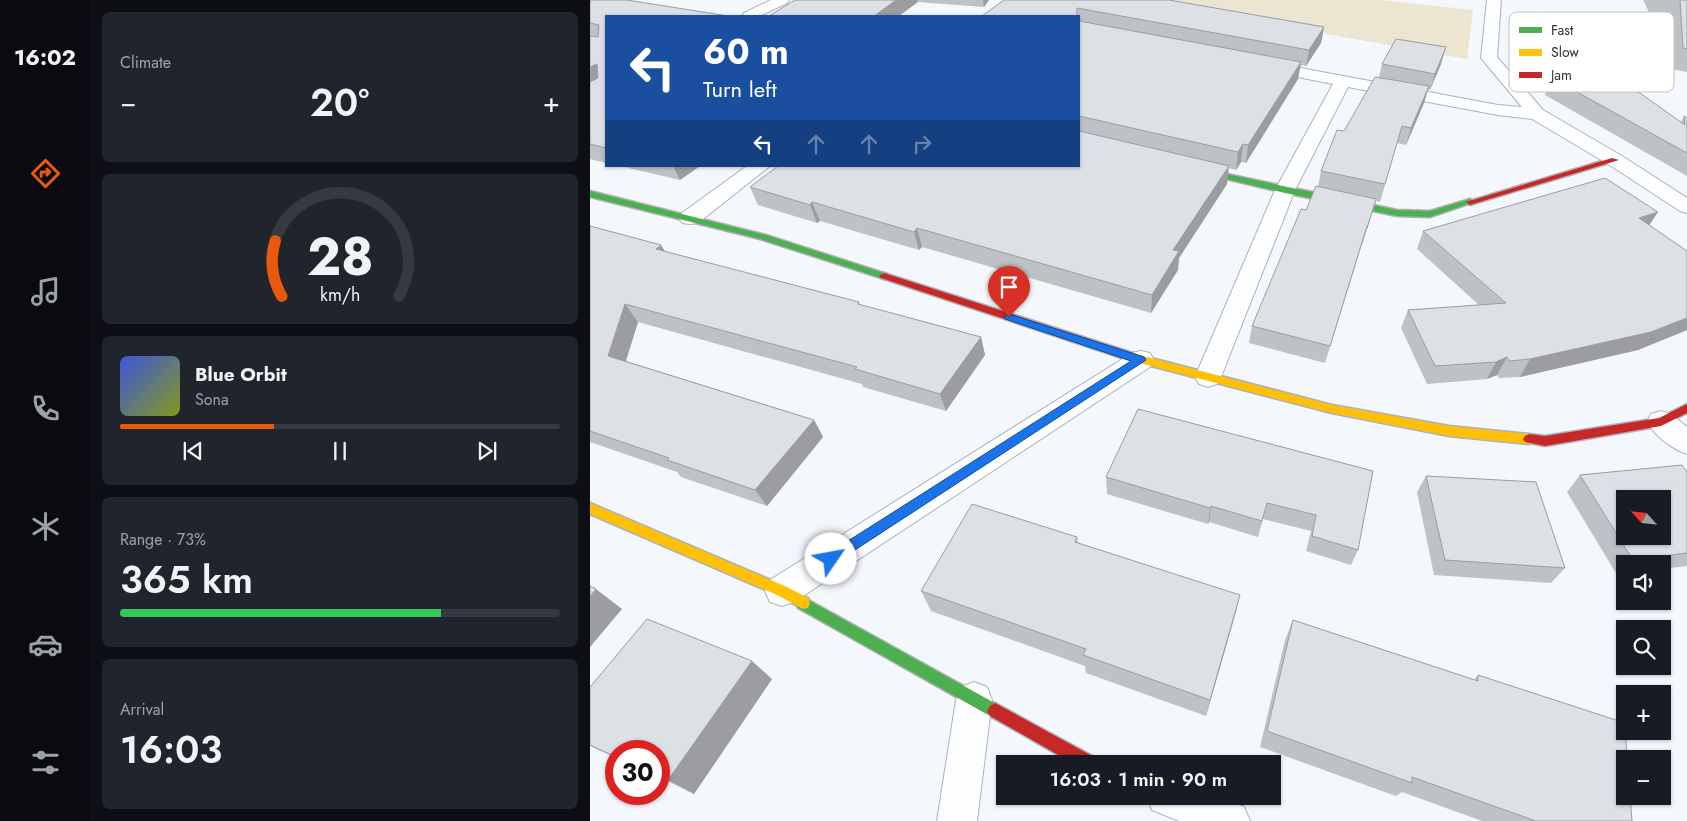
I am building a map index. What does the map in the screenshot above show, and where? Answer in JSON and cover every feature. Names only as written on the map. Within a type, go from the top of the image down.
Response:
[{"type":"street","points":[[751,15],[782,0]]},
{"type":"street","points":[[1494,0],[1489,58],[1509,81]]},
{"type":"street","points":[[1245,62],[1498,110],[1537,114]]},
{"type":"street","points":[[1208,377],[1285,190],[1343,81]]},
{"type":"street","points":[[1518,92],[1537,114],[1615,160],[1687,207]]},
{"type":"street","points":[[1182,165],[1285,190],[1397,212],[1430,214],[1615,160]]},
{"type":"street","points":[[690,218],[759,167]]},
{"type":"street","points":[[590,194],[763,238],[1141,360],[1332,409],[1449,432],[1545,441],[1661,422],[1687,408]]},
{"type":"street","points":[[782,591],[1141,360]]},
{"type":"street","points":[[1661,422],[1687,443]]},
{"type":"street","points":[[590,508],[782,591],[1074,755]]},
{"type":"street","points":[[957,821],[974,700]]},
{"type":"street","points":[[1189,805],[1230,821]]},
{"type":"shaded area","points":[[1135,0],[1380,0],[1473,10],[1467,59]]},
{"type":"building","points":[[590,0],[627,0],[722,15],[605,15],[605,148],[590,144],[590,82],[598,78],[597,64],[590,67],[590,36],[598,37],[599,25],[590,23]]},
{"type":"building","points":[[795,0],[896,0],[875,15],[771,15]]},
{"type":"building","points":[[1004,0],[1169,0],[1324,27],[1309,50],[1077,8],[1077,15],[983,15]]},
{"type":"building","points":[[1680,0],[1687,0],[1687,49],[1683,48]]},
{"type":"building","points":[[1080,21],[1301,62],[1248,145],[1243,144],[1238,152],[1080,116]]},
{"type":"building","points":[[1396,39],[1446,47],[1435,74],[1382,64]]},
{"type":"building","points":[[1375,77],[1429,86],[1411,128],[1402,126],[1385,184],[1321,171],[1337,130],[1344,131]]},
{"type":"building","points":[[1577,92],[1638,92],[1685,125],[1684,116],[1687,118],[1687,153]]},
{"type":"building","points":[[1080,131],[1229,166],[1173,250],[1179,251],[1152,295],[917,228],[914,232],[812,202],[810,205],[750,187],[777,167],[1080,167]]},
{"type":"building","points":[[1605,178],[1658,212],[1639,218],[1687,251],[1687,318],[1651,332],[1530,359],[1509,361],[1507,357],[1496,362],[1435,366],[1408,310],[1506,303],[1423,231]]},
{"type":"building","points":[[1316,186],[1376,199],[1330,346],[1252,326],[1301,209],[1306,210]]},
{"type":"building","points":[[590,226],[661,245],[656,249],[859,302],[858,304],[981,337],[940,394],[855,369],[857,367],[625,304],[608,356],[814,420],[755,490],[590,431]]},
{"type":"building","points":[[1138,409],[1373,471],[1358,550],[1312,536],[1316,515],[1267,503],[1262,521],[1211,506],[1210,508],[1106,477]]},
{"type":"building","points":[[1682,465],[1687,472],[1687,553],[1671,555],[1630,555],[1624,545],[1671,545],[1671,490],[1616,490],[1616,533],[1580,475]]},
{"type":"building","points":[[1426,476],[1536,482],[1565,568],[1445,560]]},
{"type":"building","points":[[972,504],[1077,537],[1075,542],[1240,595],[1210,700],[1083,655],[1086,649],[921,591]]},
{"type":"building","points":[[590,586],[596,589],[590,596]]},
{"type":"building","points":[[647,619],[752,661],[670,777],[670,740],[605,740],[605,752],[590,745],[590,687]]},
{"type":"building","points":[[1293,620],[1478,681],[1478,675],[1616,720],[1616,740],[1626,740],[1626,750],[1616,750],[1616,805],[1631,805],[1632,821],[1536,821],[1412,777],[1412,783],[1267,731]]},
{"type":"traffic: fast","points":[[1192,168],[1285,190],[1397,213],[1430,214],[1470,202]]},
{"type":"traffic: fast","points":[[590,194],[763,237],[884,276]]},
{"type":"traffic: fast","points":[[803,603],[995,711]]},
{"type":"traffic: slow","points":[[1132,357],[1332,409],[1449,431],[1529,439]]},
{"type":"traffic: slow","points":[[590,508],[782,591],[803,603]]},
{"type":"traffic: jam","points":[[1470,202],[1615,160]]},
{"type":"traffic: jam","points":[[884,276],[1132,357]]},
{"type":"traffic: jam","points":[[1529,439],[1545,441],[1661,422],[1687,408]]},
{"type":"traffic: jam","points":[[995,711],[1074,755]]},
{"type":"route","points":[[831,559],[1141,360],[1009,317]]}]
